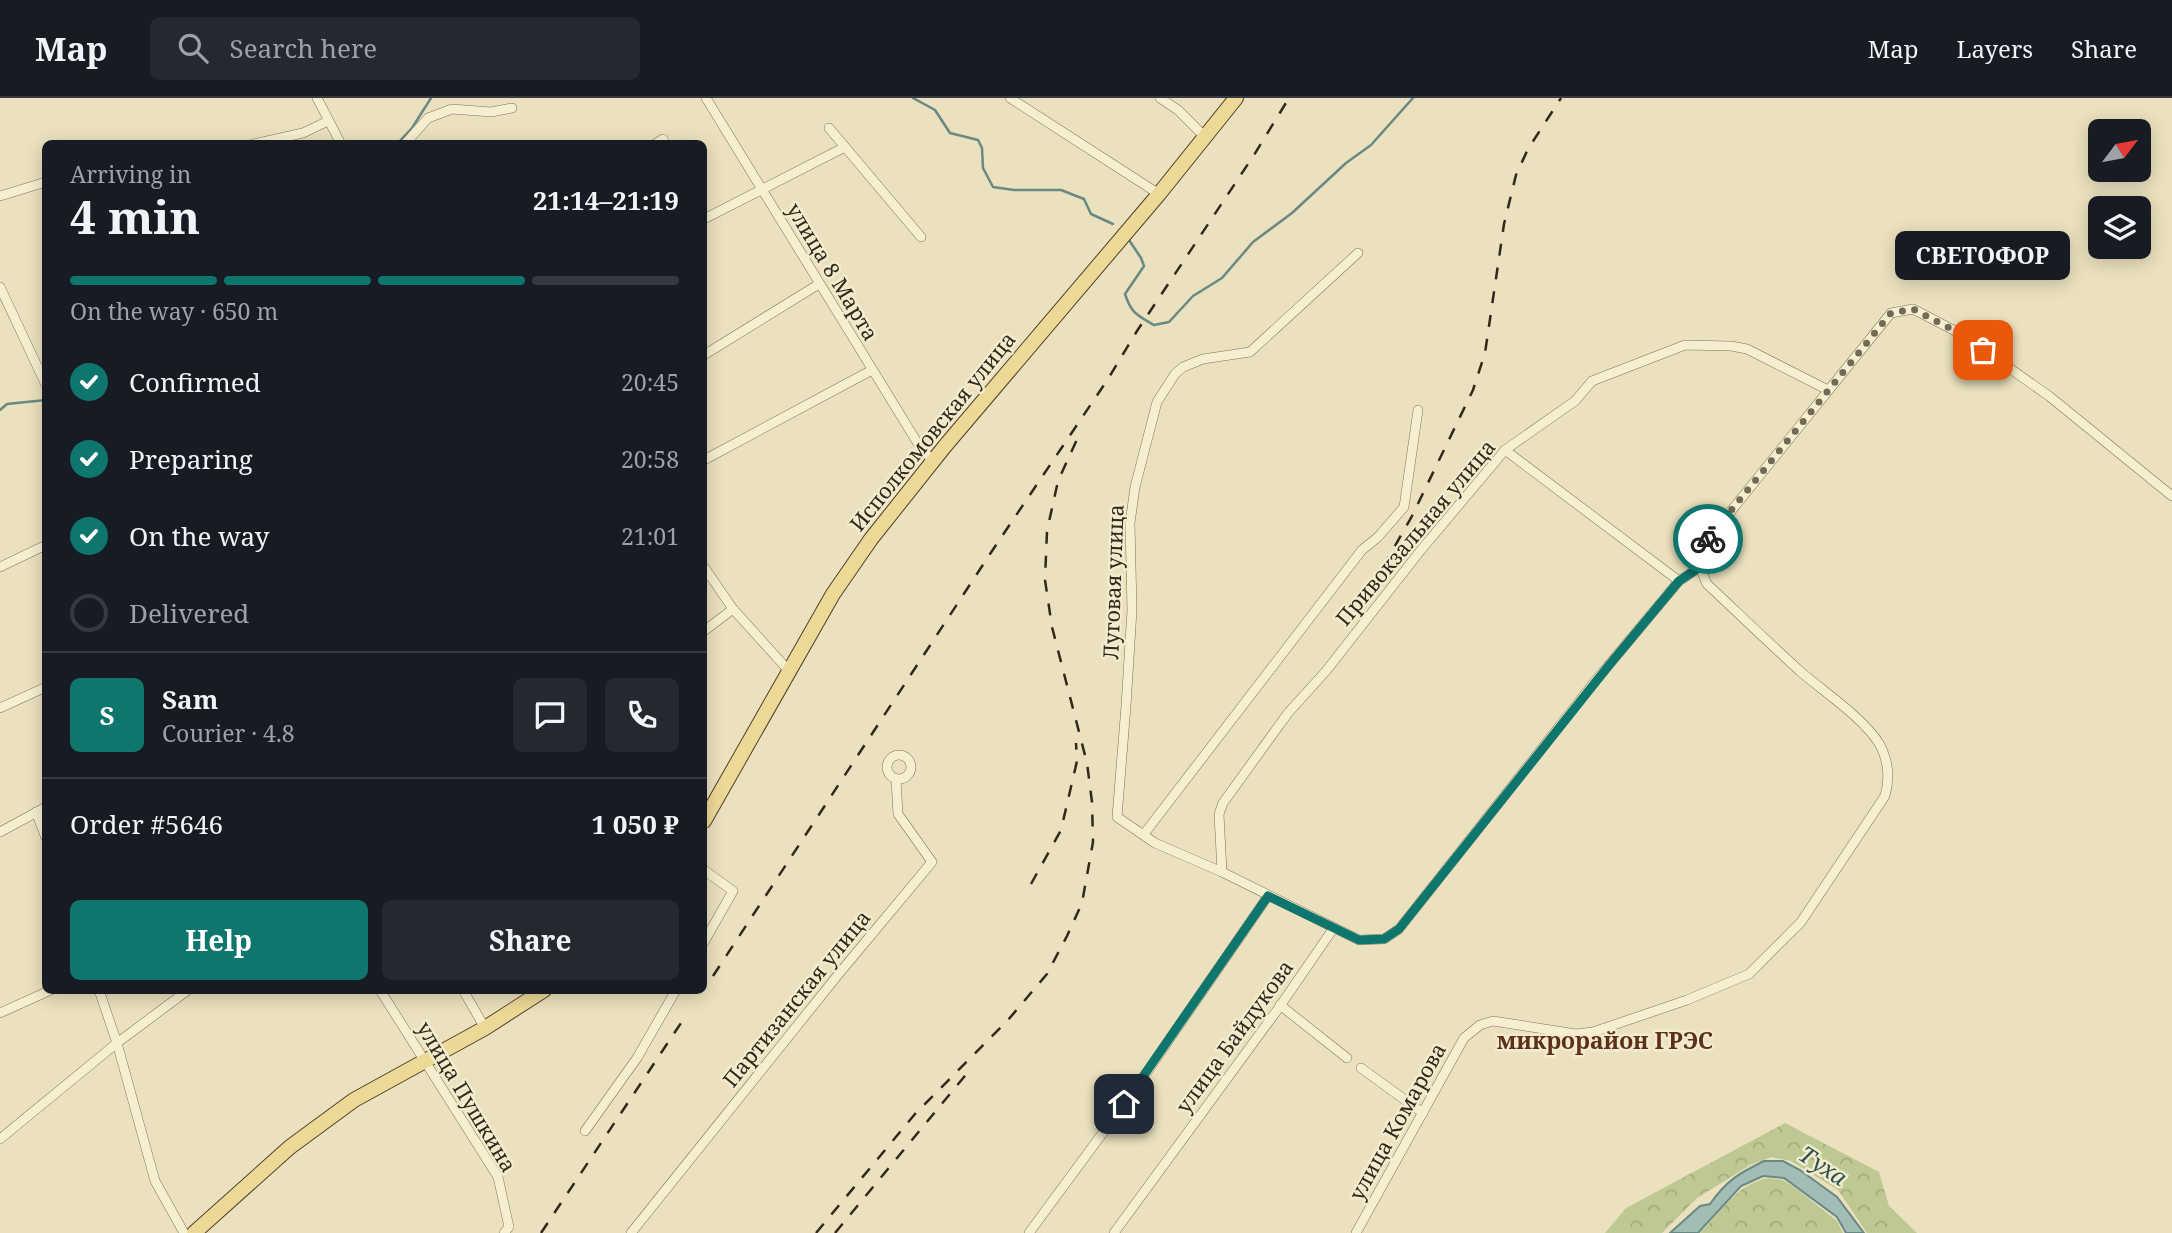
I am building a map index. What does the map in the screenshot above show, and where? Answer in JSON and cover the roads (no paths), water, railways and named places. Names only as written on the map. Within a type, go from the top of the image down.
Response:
[{"type":"main road","name":"Исполкомовская улица","points":[[707,816],[833,594],[871,539],[933,461],[1206,138],[1236,98]]},
{"type":"main road","points":[[194,1233],[290,1147],[354,1100],[485,1028],[538,994]]},
{"type":"street","points":[[317,98],[339,140]]},
{"type":"street","name":"улица 8 Марта","points":[[706,98],[920,447],[933,461]]},
{"type":"street","points":[[1010,98],[1158,194]]},
{"type":"street","points":[[1160,98],[1178,110],[1206,138]]},
{"type":"street","points":[[409,140],[428,118],[452,109],[491,112],[512,108]]},
{"type":"street","points":[[273,140],[303,134],[328,121]]},
{"type":"street","points":[[829,128],[921,237]]},
{"type":"street","points":[[707,217],[845,147]]},
{"type":"street","points":[[0,197],[42,183]]},
{"type":"street","name":"Луговая улица","points":[[1144,834],[1117,817],[1132,610],[1130,523],[1135,487],[1157,402],[1175,374],[1183,367],[1203,359],[1250,352],[1358,253]]},
{"type":"street","points":[[707,353],[819,284]]},
{"type":"street","points":[[1,291],[42,377]]},
{"type":"street","points":[[1144,834],[1155,843],[1222,872],[1359,940],[1384,939],[1399,929],[1679,581],[1700,567],[1700,554],[1706,541],[1891,313],[1913,309],[1961,334],[2049,396],[2172,496]]},
{"type":"street","name":"Привокзальная улица","points":[[1222,872],[1219,814],[1223,803],[1288,713],[1326,671],[1421,550],[1505,450],[1576,401],[1592,381],[1685,345],[1747,349],[1828,390]]},
{"type":"street","points":[[707,458],[872,370]]},
{"type":"street","name":"Привокзальная улица","points":[[1144,834],[1362,550],[1378,537],[1404,507],[1419,410]]},
{"type":"street","points":[[1505,450],[1679,581]]},
{"type":"street","points":[[0,567],[42,547]]},
{"type":"street","name":"улица Комарова","points":[[1356,1233],[1465,1038],[1480,1025],[1493,1021],[1576,1034],[1593,1032],[1688,1000],[1749,974],[1801,922],[1885,796],[1889,780],[1888,765],[1879,744],[1858,721],[1707,584],[1700,567]]},
{"type":"street","points":[[707,571],[733,608],[789,671]]},
{"type":"street","points":[[707,629],[733,608]]},
{"type":"street","points":[[0,708],[42,689]]},
{"type":"street","name":"Партизанская улица","points":[[631,1233],[932,862],[898,814],[897,779]]},
{"type":"street","points":[[0,831],[41,810]]},
{"type":"street","points":[[707,872],[733,891],[707,937]]},
{"type":"street","points":[[1030,1233],[1138,1085],[1268,896]]},
{"type":"street","name":"улица Байдукова","points":[[1114,1233],[1334,929]]},
{"type":"street","points":[[0,1013],[42,994]]},
{"type":"street","points":[[100,994],[117,1043],[155,1181],[184,1233]]},
{"type":"street","points":[[0,1139],[117,1043],[183,994]]},
{"type":"street","name":"улица Пушкина","points":[[382,994],[498,1177],[506,1230]]},
{"type":"street","points":[[465,994],[485,1028]]},
{"type":"street","points":[[585,1131],[636,1058],[674,994]]},
{"type":"street","points":[[1280,1005],[1347,1058]]},
{"type":"street","points":[[1361,1068],[1423,1112]]},
{"type":"water","points":[[1764,1161],[1783,1161],[1800,1170],[1837,1197],[1864,1233],[1846,1233],[1837,1217],[1784,1178],[1763,1176],[1741,1186],[1698,1233],[1670,1233],[1700,1206],[1710,1204],[1734,1178]]},
{"type":"waterway","points":[[401,140],[412,128],[431,98]]},
{"type":"waterway","points":[[913,98],[935,110],[950,133],[978,140],[982,148],[983,168],[993,187],[1061,190],[1084,199],[1091,214],[1113,224]]},
{"type":"waterway","points":[[1129,240],[1144,266],[1125,294],[1132,310],[1154,325],[1169,322],[1193,296],[1222,278],[1253,242],[1292,213],[1346,163],[1371,145],[1413,98]]},
{"type":"waterway","points":[[0,410],[7,404],[42,400]]},
{"type":"railway","points":[[713,976],[1108,379],[1289,98]]},
{"type":"railway","points":[[1383,567],[1412,516],[1473,390],[1485,353],[1504,224],[1516,175],[1528,149],[1561,98]]},
{"type":"railway","points":[[816,1233],[915,1114],[1008,1020],[1047,974],[1082,903],[1093,842],[1092,802],[1087,763],[1052,627],[1045,580],[1047,531],[1058,481],[1079,435]]},
{"type":"railway","points":[[1031,884],[1061,830],[1077,761],[1076,743]]},
{"type":"railway","points":[[541,1233],[681,1023]]},
{"type":"railway","points":[[835,1233],[969,1071]]},
{"type":"place","name":"СВЕТОФОР","points":[[1983,350]]},
{"type":"district","name":"микрорайон ГРЭС","points":[[1605,1041]]},
{"type":"water label","name":"Туха","points":[[1823,1166]]}]
